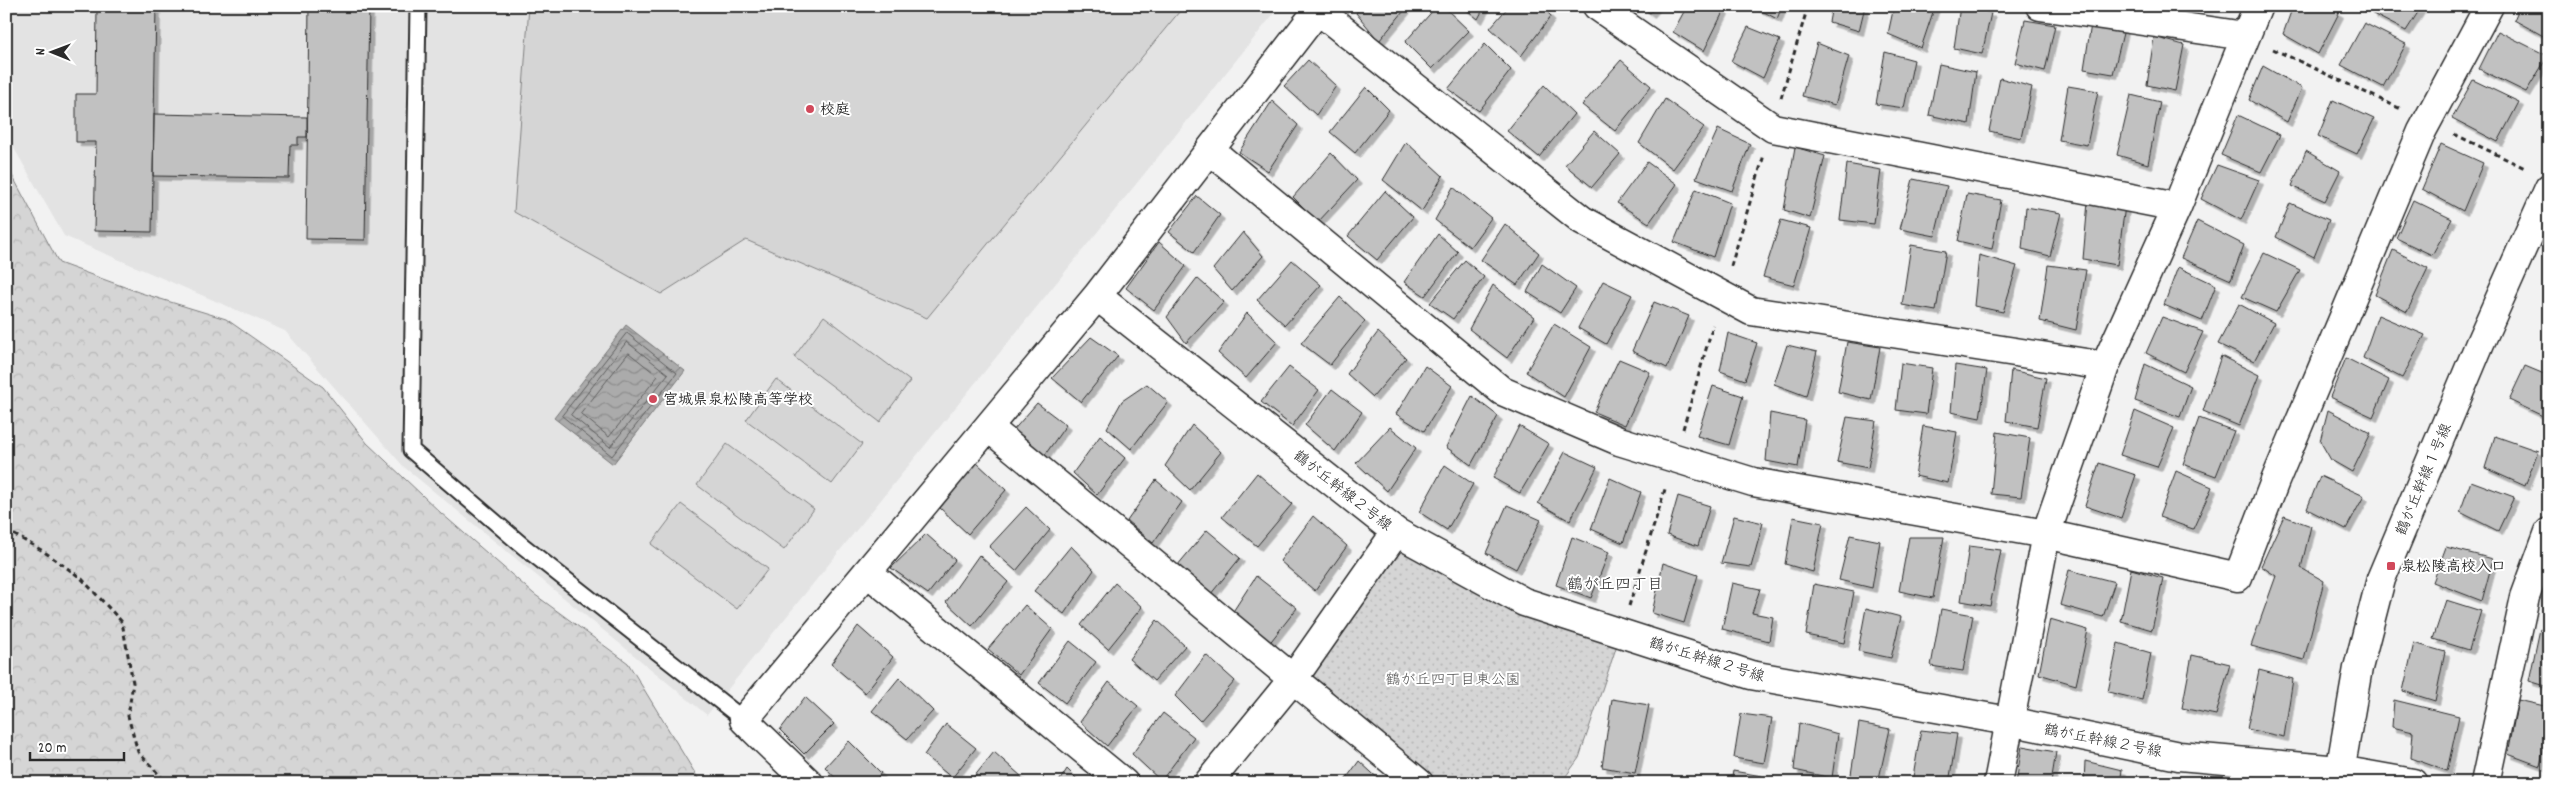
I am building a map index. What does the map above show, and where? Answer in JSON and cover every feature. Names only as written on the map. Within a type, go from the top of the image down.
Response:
[{"type":"street","points":[[1597,6],[1772,128],[2177,207]]},
{"type":"street","points":[[2040,6],[2245,36]]},
{"type":"street","points":[[1998,783],[2046,534],[2105,366],[2177,207],[2258,6]]},
{"type":"street","points":[[1210,150],[1502,391],[1619,441],[1754,482],[2046,534],[2238,577],[2282,463],[2427,121],[2490,6]]},
{"type":"street","points":[[809,783],[744,720],[1097,296],[1320,8],[1582,220],[1751,311],[2105,366]]},
{"type":"street","name":"鶴が丘幹線１号線","points":[[2339,776],[2358,668],[2381,579],[2480,343],[2540,179]]},
{"type":"street","name":"鶴が丘幹線２号線","points":[[1097,296],[1396,532],[1524,602],[1751,675],[2009,721],[2179,756],[2339,776],[2414,783]]},
{"type":"street","points":[[988,427],[1419,783]]},
{"type":"street","points":[[1208,783],[1293,680],[1396,532]]},
{"type":"street","points":[[2484,783],[2537,599],[2549,532]]},
{"type":"street","points":[[867,572],[1124,783]]},
{"type":"lane","points":[[418,6],[411,450],[523,546],[744,720]]},
{"type":"path","points":[[2245,36],[2427,121],[2540,179]]},
{"type":"path","points":[[6,530],[43,550],[81,578],[122,622],[133,683],[128,716],[138,752],[167,783]]},
{"type":"shaded area","name":"宮城県泉松陵高等学校","points":[[6,6],[1280,6],[707,715],[404,467],[285,331],[64,236],[6,134]]},
{"type":"green space","name":"校庭","points":[[529,6],[1184,6],[927,318],[746,240],[661,294],[514,212]]},
{"type":"green space","points":[[6,164],[59,263],[141,293],[226,319],[323,387],[367,443],[441,513],[534,594],[628,663],[701,783],[6,783]]},
{"type":"green space","points":[[824,316],[910,381],[880,422],[794,357]]},
{"type":"green space","points":[[776,379],[862,444],[832,484],[746,420]]},
{"type":"green space","points":[[727,444],[814,509],[784,550],[697,485]]},
{"type":"green space","points":[[681,504],[768,569],[737,609],[651,544]]},
{"type":"green space","name":"鶴が丘四丁目東公園","points":[[1396,532],[1621,633],[1579,758],[1561,783],[1419,783],[1293,679]]},
{"type":"water","points":[[626,325],[685,371],[613,464],[554,418]]},
{"type":"building","points":[[97,6],[156,6],[152,232],[94,231],[96,142],[76,142],[76,94],[96,94]]},
{"type":"building","points":[[309,6],[369,6],[365,240],[306,239]]},
{"type":"building","points":[[1361,6],[1408,6],[1379,41],[1356,13]]},
{"type":"building","points":[[1437,6],[1443,6],[1469,31],[1432,69],[1405,42]]},
{"type":"building","points":[[1462,6],[1485,6],[1478,19]]},
{"type":"building","points":[[1509,6],[1541,6],[1551,16],[1521,56],[1490,28]]},
{"type":"building","points":[[1641,6],[1656,6],[1650,13]]},
{"type":"building","points":[[1687,6],[1718,6],[1724,10],[1704,51],[1673,32]]},
{"type":"building","points":[[1753,6],[1782,6],[1777,19]]},
{"type":"building","points":[[1832,6],[1865,6],[1859,31],[1829,22]]},
{"type":"building","points":[[1894,6],[1935,6],[1921,48],[1888,34]]},
{"type":"building","points":[[1960,6],[1991,13],[1982,54],[1954,48]]},
{"type":"building","points":[[2293,6],[2327,6],[2339,13],[2318,54],[2283,34]]},
{"type":"building","points":[[2374,6],[2422,6],[2406,31],[2371,13]]},
{"type":"building","points":[[2520,6],[2549,6],[2549,39],[2514,20]]},
{"type":"building","points":[[2025,20],[2055,25],[2045,71],[2015,63]]},
{"type":"building","points":[[2364,23],[2406,44],[2383,87],[2341,65]]},
{"type":"building","points":[[2091,24],[2124,29],[2113,74],[2084,69]]},
{"type":"building","points":[[1748,27],[1780,40],[1763,78],[1731,61]]},
{"type":"building","points":[[2498,31],[2548,56],[2526,92],[2479,69]]},
{"type":"building","points":[[2154,37],[2184,45],[2175,91],[2147,85]]},
{"type":"building","points":[[1817,43],[1849,56],[1835,105],[1802,96]]},
{"type":"building","points":[[1485,44],[1511,70],[1479,111],[1448,89]]},
{"type":"building","points":[[1885,52],[1914,60],[1904,108],[1876,104]]},
{"type":"building","points":[[1308,60],[1336,86],[1316,115],[1284,86]]},
{"type":"building","points":[[1621,60],[1651,86],[1615,131],[1582,105]]},
{"type":"building","points":[[1939,64],[1976,72],[1969,124],[1929,115]]},
{"type":"building","points":[[2263,66],[2302,88],[2287,122],[2249,100]]},
{"type":"building","points":[[2000,78],[2032,87],[2021,138],[1989,131]]},
{"type":"building","points":[[2473,80],[2519,102],[2498,142],[2452,118]]},
{"type":"building","points":[[1544,85],[1574,114],[1539,157],[1507,131]]},
{"type":"building","points":[[2068,86],[2098,91],[2087,145],[2059,140]]},
{"type":"building","points":[[1366,87],[1389,110],[1355,153],[1330,132]]},
{"type":"building","points":[[2131,95],[2160,102],[2148,164],[2117,155]]},
{"type":"building","points":[[1665,99],[1704,127],[1673,169],[1639,143]]},
{"type":"building","points":[[2333,100],[2374,119],[2357,154],[2318,136]]},
{"type":"building","points":[[1272,101],[1298,125],[1268,171],[1239,152]]},
{"type":"building","points":[[154,114],[307,117],[307,137],[298,137],[298,145],[290,145],[289,178],[153,176]]},
{"type":"building","points":[[2238,115],[2280,135],[2261,172],[2221,155]]},
{"type":"building","points":[[1718,129],[1750,144],[1732,191],[1696,178]]},
{"type":"building","points":[[1594,131],[1620,154],[1592,187],[1565,165]]},
{"type":"building","points":[[1406,142],[1443,176],[1422,211],[1383,180]]},
{"type":"building","points":[[2441,144],[2483,163],[2463,211],[2422,189]]},
{"type":"building","points":[[1795,147],[1825,156],[1810,218],[1784,210]]},
{"type":"building","points":[[2306,151],[2340,171],[2325,201],[2292,186]]},
{"type":"building","points":[[1331,153],[1357,180],[1318,222],[1293,197]]},
{"type":"building","points":[[1647,162],[1677,184],[1649,223],[1617,203]]},
{"type":"building","points":[[1847,164],[1881,170],[1874,224],[1840,220]]},
{"type":"building","points":[[2217,165],[2259,180],[2241,220],[2201,199]]},
{"type":"building","points":[[1913,179],[1947,186],[1935,236],[1900,229]]},
{"type":"building","points":[[1453,187],[1491,218],[1470,247],[1435,220]]},
{"type":"building","points":[[1696,189],[1730,203],[1713,257],[1674,242]]},
{"type":"building","points":[[1385,191],[1413,217],[1377,260],[1348,236]]},
{"type":"building","points":[[1967,194],[2001,200],[1992,249],[1958,241]]},
{"type":"building","points":[[1197,196],[1220,215],[1194,252],[1169,232]]},
{"type":"building","points":[[2413,200],[2452,219],[2432,255],[2396,238]]},
{"type":"building","points":[[2088,202],[2125,206],[2117,265],[2083,259]]},
{"type":"building","points":[[2290,203],[2329,220],[2314,257],[2276,237]]},
{"type":"building","points":[[2026,207],[2061,213],[2050,256],[2022,249]]},
{"type":"building","points":[[1781,220],[1811,228],[1794,285],[1763,277]]},
{"type":"building","points":[[2197,221],[2244,245],[2231,280],[2181,258]]},
{"type":"building","points":[[1505,224],[1539,253],[1517,285],[1481,260]]},
{"type":"building","points":[[1243,232],[1263,256],[1232,291],[1213,269]]},
{"type":"building","points":[[1438,234],[1458,252],[1425,296],[1404,282]]},
{"type":"building","points":[[1159,242],[1186,266],[1154,310],[1126,288]]},
{"type":"building","points":[[1911,245],[1946,251],[1936,311],[1902,305]]},
{"type":"building","points":[[2393,250],[2428,268],[2407,312],[2375,295]]},
{"type":"building","points":[[2264,253],[2300,270],[2276,312],[2242,297]]},
{"type":"building","points":[[1979,255],[2017,266],[2003,312],[1974,306]]},
{"type":"building","points":[[1292,260],[1321,285],[1285,325],[1257,300]]},
{"type":"building","points":[[1465,260],[1484,277],[1453,319],[1430,303]]},
{"type":"building","points":[[1542,264],[1576,288],[1560,313],[1527,292]]},
{"type":"building","points":[[2048,265],[2086,270],[2076,330],[2040,321]]},
{"type":"building","points":[[2178,267],[2216,285],[2202,321],[2164,305]]},
{"type":"building","points":[[1197,278],[1224,302],[1186,343],[1167,317]]},
{"type":"building","points":[[1603,281],[1632,295],[1606,344],[1578,328]]},
{"type":"building","points":[[1493,285],[1534,317],[1507,358],[1469,329]]},
{"type":"building","points":[[1340,297],[1365,321],[1330,365],[1301,343]]},
{"type":"building","points":[[1654,302],[1689,316],[1667,368],[1632,351]]},
{"type":"building","points":[[2239,304],[2274,323],[2254,361],[2218,344]]},
{"type":"building","points":[[1247,313],[1277,342],[1246,378],[1218,353]]},
{"type":"building","points":[[2378,315],[2425,335],[2402,378],[2363,358]]},
{"type":"building","points":[[2162,317],[2203,332],[2184,372],[2146,353]]},
{"type":"building","points":[[1554,324],[1591,347],[1564,397],[1526,372]]},
{"type":"building","points":[[1378,332],[1406,358],[1373,397],[1347,374]]},
{"type":"building","points":[[1728,333],[1757,343],[1745,380],[1720,371]]},
{"type":"building","points":[[1091,337],[1118,356],[1081,402],[1052,378]]},
{"type":"building","points":[[1847,342],[1880,347],[1871,400],[1838,392]]},
{"type":"building","points":[[1787,345],[1817,352],[1806,396],[1774,384]]},
{"type":"building","points":[[2221,356],[2259,375],[2239,426],[2203,411]]},
{"type":"building","points":[[2346,358],[2389,380],[2373,417],[2330,397]]},
{"type":"building","points":[[1619,359],[1650,372],[1625,425],[1594,412]]},
{"type":"building","points":[[1901,363],[1932,368],[1926,414],[1896,410]]},
{"type":"building","points":[[2145,364],[2191,386],[2180,417],[2135,401]]},
{"type":"building","points":[[1955,365],[1987,370],[1980,418],[1951,412]]},
{"type":"building","points":[[1425,366],[1452,386],[1424,431],[1396,414]]},
{"type":"building","points":[[2525,366],[2549,376],[2549,419],[2509,400]]},
{"type":"building","points":[[1289,367],[1319,390],[1292,426],[1261,402]]},
{"type":"building","points":[[2011,370],[2046,378],[2037,427],[2006,421]]},
{"type":"building","points":[[1147,384],[1168,402],[1131,449],[1107,428],[1122,401]]},
{"type":"building","points":[[1713,386],[1743,396],[1729,445],[1697,436]]},
{"type":"building","points":[[1332,389],[1362,412],[1335,451],[1305,425]]},
{"type":"building","points":[[1472,396],[1498,416],[1471,465],[1446,447]]},
{"type":"building","points":[[1037,403],[1066,425],[1042,459],[1011,433]]},
{"type":"building","points":[[2328,410],[2371,433],[2352,472],[2331,460],[2320,441]]},
{"type":"building","points":[[2135,411],[2174,428],[2157,467],[2120,455]]},
{"type":"building","points":[[1770,413],[1805,420],[1798,467],[1766,461]]},
{"type":"building","points":[[1847,417],[1876,421],[1868,468],[1837,462]]},
{"type":"building","points":[[2199,418],[2234,431],[2216,476],[2183,464]]},
{"type":"building","points":[[1192,425],[1221,452],[1190,490],[1165,466]]},
{"type":"building","points":[[1519,426],[1549,444],[1520,493],[1493,478]]},
{"type":"building","points":[[1923,426],[1957,432],[1948,483],[1915,476]]},
{"type":"building","points":[[1390,427],[1416,448],[1387,491],[1356,463]]},
{"type":"building","points":[[1997,432],[2030,438],[2021,497],[1991,494]]},
{"type":"building","points":[[1100,436],[1125,458],[1097,495],[1073,473]]},
{"type":"building","points":[[2495,436],[2538,451],[2525,486],[2485,468]]},
{"type":"building","points":[[1565,452],[1597,467],[1570,521],[1538,503]]},
{"type":"building","points":[[976,462],[1006,490],[968,534],[940,508]]},
{"type":"building","points":[[2099,463],[2136,475],[2121,518],[2085,506]]},
{"type":"building","points":[[1445,465],[1473,484],[1447,530],[1419,512]]},
{"type":"building","points":[[2176,471],[2212,487],[2193,529],[2159,517]]},
{"type":"building","points":[[1257,473],[1292,504],[1257,546],[1222,517]]},
{"type":"building","points":[[2320,476],[2364,496],[2346,529],[2307,509]]},
{"type":"building","points":[[1610,478],[1641,492],[1623,543],[1591,529]]},
{"type":"building","points":[[1156,480],[1182,502],[1153,543],[1127,521]]},
{"type":"building","points":[[2471,481],[2514,497],[2498,531],[2460,512]]},
{"type":"building","points":[[1678,496],[1710,506],[1698,546],[1667,535]]},
{"type":"building","points":[[1507,505],[1541,520],[1516,569],[1486,553]]},
{"type":"building","points":[[1026,507],[1050,530],[1016,571],[989,547]]},
{"type":"building","points":[[1313,516],[1347,546],[1315,591],[1280,561]]},
{"type":"building","points":[[1734,516],[1763,523],[1751,567],[1721,563]]},
{"type":"building","points":[[2284,516],[2311,526],[2301,568],[2324,581],[2304,660],[2251,646],[2276,576],[2261,566]]},
{"type":"building","points":[[1793,517],[1823,523],[1813,572],[1785,564]]},
{"type":"building","points":[[1207,530],[1240,558],[1210,595],[1177,566]]},
{"type":"building","points":[[926,534],[955,560],[928,594],[891,568]]},
{"type":"building","points":[[1850,535],[1880,541],[1872,588],[1839,580]]},
{"type":"building","points":[[1572,537],[1609,552],[1591,598],[1556,585]]},
{"type":"building","points":[[1909,537],[1944,537],[1933,598],[1899,591]]},
{"type":"building","points":[[1071,546],[1094,570],[1064,614],[1034,591]]},
{"type":"building","points":[[1969,546],[2001,550],[1990,606],[1961,601]]},
{"type":"building","points":[[2446,547],[2493,559],[2482,601],[2433,582]]},
{"type":"building","points":[[979,555],[1008,582],[972,626],[946,602]]},
{"type":"building","points":[[1663,563],[1698,575],[1684,623],[1652,613]]},
{"type":"building","points":[[2131,569],[2163,578],[2152,630],[2121,621]]},
{"type":"building","points":[[2069,570],[2115,582],[2103,617],[2060,605]]},
{"type":"building","points":[[1256,576],[1297,608],[1268,645],[1232,613]]},
{"type":"building","points":[[1115,583],[1142,607],[1108,649],[1081,625]]},
{"type":"building","points":[[1732,583],[1760,589],[1752,613],[1773,617],[1769,641],[1722,629]]},
{"type":"building","points":[[1814,584],[1854,592],[1844,643],[1806,635]]},
{"type":"building","points":[[2446,600],[2481,611],[2469,650],[2433,639]]},
{"type":"building","points":[[1025,605],[1052,629],[1019,675],[988,649]]},
{"type":"building","points":[[1866,608],[1901,617],[1891,658],[1858,651]]},
{"type":"building","points":[[1941,609],[1973,615],[1963,671],[1931,666]]},
{"type":"building","points":[[2050,619],[2088,630],[2076,685],[2039,674]]},
{"type":"building","points":[[1157,620],[1185,646],[1154,681],[1129,659]]},
{"type":"building","points":[[858,626],[893,657],[865,693],[831,664]]},
{"type":"building","points":[[2540,629],[2549,631],[2549,687],[2529,681]]},
{"type":"building","points":[[1070,641],[1096,662],[1065,703],[1039,683]]},
{"type":"building","points":[[2118,643],[2151,653],[2142,700],[2108,692]]},
{"type":"building","points":[[2414,643],[2445,652],[2435,701],[2403,691]]},
{"type":"building","points":[[1206,655],[1235,681],[1200,721],[1175,696]]},
{"type":"building","points":[[2192,655],[2230,664],[2216,715],[2182,708]]},
{"type":"building","points":[[2259,670],[2293,679],[2284,737],[2247,729]]},
{"type":"building","points":[[899,678],[933,711],[907,739],[872,711]]},
{"type":"building","points":[[1109,682],[1138,706],[1107,746],[1080,722]]},
{"type":"building","points":[[805,697],[834,724],[804,754],[780,730]]},
{"type":"building","points":[[1612,699],[1649,705],[1635,773],[1602,767]]},
{"type":"building","points":[[2394,700],[2459,716],[2447,771],[2411,758],[2413,732],[2392,727]]},
{"type":"building","points":[[2518,700],[2549,707],[2549,724],[2540,766],[2508,754]]},
{"type":"building","points":[[1163,713],[1194,737],[1161,781],[1132,754]]},
{"type":"building","points":[[1741,714],[1772,718],[1764,763],[1734,758]]},
{"type":"building","points":[[1799,723],[1838,734],[1832,778],[1794,770]]},
{"type":"building","points":[[1859,723],[1890,729],[1878,783],[1850,781]]},
{"type":"building","points":[[946,724],[976,748],[952,778],[924,755]]},
{"type":"building","points":[[1921,730],[1957,734],[1949,783],[1912,783]]},
{"type":"building","points":[[849,741],[881,773],[873,783],[840,783],[825,767]]},
{"type":"building","points":[[2022,746],[2056,752],[2051,783],[2016,783]]},
{"type":"building","points":[[994,752],[1022,777],[1018,783],[969,783]]},
{"type":"building","points":[[1359,761],[1383,783],[1343,783]]},
{"type":"building","points":[[2085,761],[2122,770],[2120,783],[2084,783]]},
{"type":"building","points":[[1067,769],[1081,783],[1058,783]]},
{"type":"building","points":[[1733,771],[1762,776],[1761,783],[1731,783]]},
{"type":"place","name":"校庭","points":[[810,109]]},
{"type":"place","name":"宮城県泉松陵高等学校","points":[[653,399]]},
{"type":"place","name":"泉松陵高校入口","points":[[2391,566]]},
{"type":"district","name":"鶴が丘四丁目","points":[[1615,583]]}]
